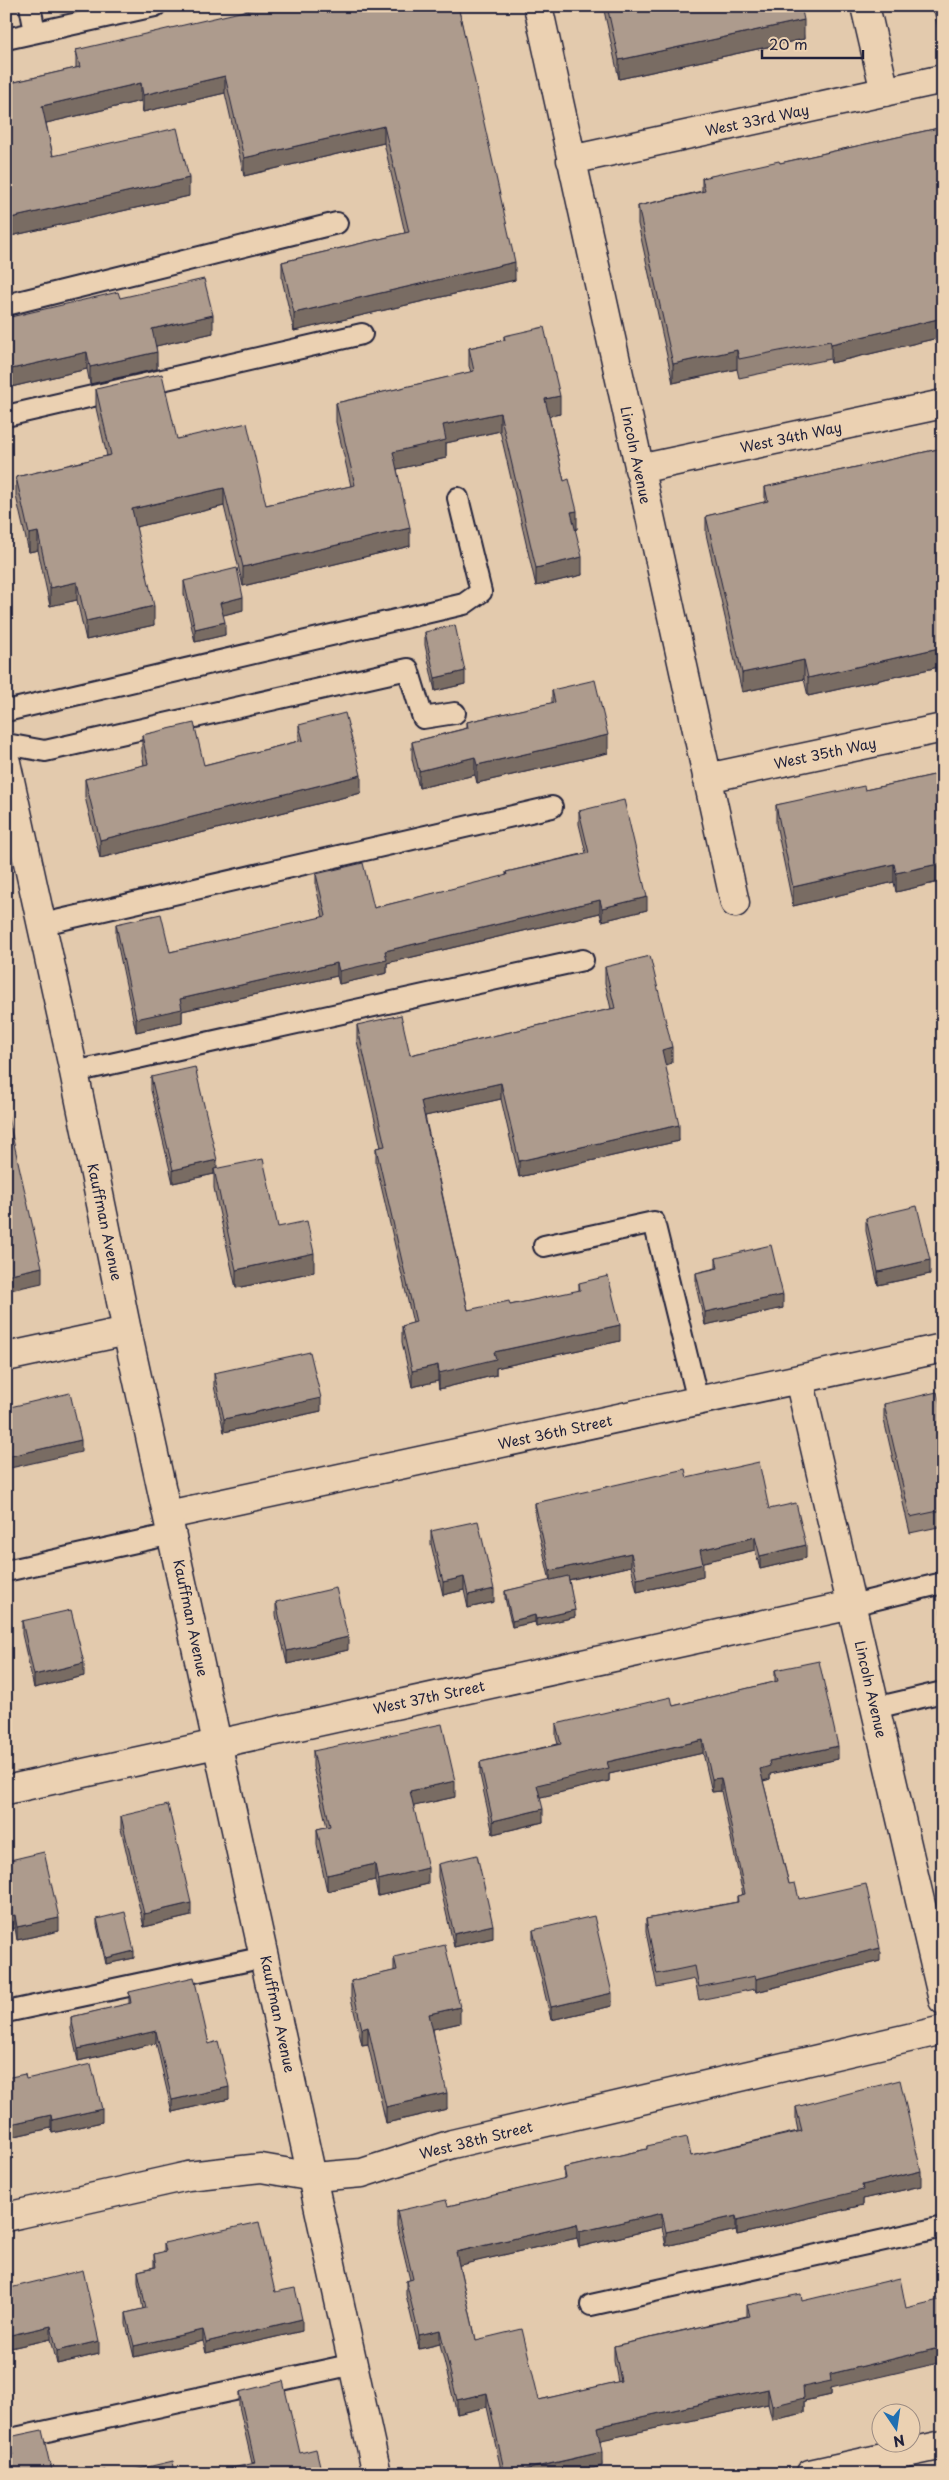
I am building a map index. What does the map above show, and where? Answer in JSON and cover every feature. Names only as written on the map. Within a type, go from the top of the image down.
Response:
[{"type":"street","name":"Lincoln Avenue","points":[[538,6],[735,903]]},
{"type":"street","points":[[865,6],[885,92]]},
{"type":"street","name":"West 33rd Way","points":[[571,160],[943,79]]},
{"type":"street","name":"West 34th Way","points":[[639,469],[943,404]]},
{"type":"street","name":"West 35th Way","points":[[707,778],[943,728]]},
{"type":"street","name":"Kauffman Avenue","points":[[6,762],[377,2474]]},
{"type":"street","points":[[6,1357],[128,1331]]},
{"type":"street","name":"West 36th Street","points":[[170,1525],[698,1401],[943,1348]]},
{"type":"street","name":"Lincoln Avenue","points":[[800,1379],[943,2000]]},
{"type":"street","name":"West 37th Street","points":[[6,1790],[852,1605]]},
{"type":"street","name":"West 38th Street","points":[[6,2217],[188,2176],[261,2168],[314,2177],[362,2173],[452,2144],[943,2030]]},
{"type":"street","points":[[810,2474],[943,2445]]},
{"type":"lane","points":[[30,6],[35,32]]},
{"type":"lane","points":[[6,39],[155,6]]},
{"type":"lane","points":[[6,305],[337,223]]},
{"type":"lane","points":[[6,416],[362,334]]},
{"type":"lane","points":[[6,711],[464,604],[481,592],[458,498]]},
{"type":"lane","points":[[6,744],[45,751],[408,669],[423,718],[455,712]]},
{"type":"lane","points":[[42,924],[552,807]]},
{"type":"lane","points":[[74,1072],[583,960]]},
{"type":"lane","points":[[544,1246],[654,1222],[698,1401]]},
{"type":"lane","points":[[6,1571],[170,1525]]},
{"type":"lane","points":[[852,1605],[943,1583]]},
{"type":"lane","points":[[875,1708],[943,1692]]},
{"type":"lane","points":[[6,2012],[265,1957]]},
{"type":"lane","points":[[591,2305],[943,2227]]},
{"type":"lane","points":[[6,2440],[354,2364]]},
{"type":"building","points":[[266,6],[458,6],[515,262],[294,313],[282,262],[409,232],[384,126],[244,158],[225,76],[143,95],[141,83],[42,106],[53,156],[177,128],[189,178],[6,219],[6,84],[80,67],[76,50]]},
{"type":"building","points":[[607,6],[801,6],[804,20],[619,60]]},
{"type":"building","points":[[936,6],[943,6],[943,14],[938,15]]},
{"type":"building","points":[[943,127],[943,321],[939,322],[938,319],[831,344],[830,341],[739,359],[737,350],[673,364],[638,206],[705,191],[702,178]]},
{"type":"building","points":[[204,279],[213,315],[152,329],[157,352],[90,367],[87,352],[7,370],[6,318],[118,292],[120,298]]},
{"type":"building","points":[[544,327],[560,396],[545,399],[564,481],[569,479],[577,511],[571,512],[582,557],[536,568],[500,413],[443,425],[446,440],[393,452],[410,528],[243,567],[224,488],[132,509],[154,606],[86,621],[77,582],[50,588],[38,532],[29,534],[16,477],[111,455],[96,389],[162,374],[177,439],[247,423],[266,505],[355,485],[336,403],[474,371],[469,348],[505,340],[504,336]]},
{"type":"building","points":[[943,448],[943,647],[808,678],[804,660],[742,673],[706,516],[768,501],[765,487]]},
{"type":"building","points":[[237,568],[243,597],[220,603],[225,622],[195,629],[184,581]]},
{"type":"building","points":[[455,625],[465,671],[435,678],[425,632]]},
{"type":"building","points":[[595,680],[608,735],[477,765],[475,757],[419,771],[412,742],[468,728],[467,722],[555,702],[552,690]]},
{"type":"building","points":[[345,713],[361,775],[100,840],[85,779],[148,764],[142,735],[194,723],[204,765],[303,740],[299,725]]},
{"type":"building","points":[[943,773],[943,863],[896,873],[894,864],[793,887],[776,805],[864,786],[865,790]]},
{"type":"building","points":[[624,800],[647,897],[602,908],[600,900],[385,951],[387,960],[339,971],[337,963],[180,999],[182,1009],[136,1019],[116,924],[161,914],[170,952],[326,916],[316,874],[363,863],[374,908],[507,875],[506,872],[589,853],[579,811]]},
{"type":"building","points":[[650,956],[672,1047],[662,1050],[679,1125],[519,1161],[501,1083],[421,1101],[468,1310],[509,1301],[510,1305],[580,1290],[579,1283],[608,1276],[620,1325],[494,1352],[496,1359],[439,1373],[438,1365],[412,1371],[402,1326],[416,1322],[376,1148],[385,1146],[357,1025],[401,1015],[410,1055],[615,1008],[605,967]]},
{"type":"building","points":[[195,1067],[217,1160],[173,1170],[151,1077]]},
{"type":"building","points":[[6,1113],[42,1267],[6,1275]]},
{"type":"building","points":[[263,1159],[278,1227],[307,1221],[314,1253],[236,1270],[214,1169]]},
{"type":"building","points":[[917,1206],[930,1260],[878,1272],[866,1218]]},
{"type":"building","points":[[771,1245],[783,1295],[705,1312],[696,1273],[718,1268],[716,1258]]},
{"type":"building","points":[[310,1352],[321,1398],[224,1419],[214,1373]]},
{"type":"building","points":[[937,1392],[943,1412],[943,1510],[910,1517],[884,1404]]},
{"type":"building","points":[[70,1393],[81,1440],[6,1457],[6,1408]]},
{"type":"building","points":[[759,1462],[769,1509],[796,1503],[806,1545],[760,1556],[755,1537],[700,1550],[703,1564],[637,1579],[631,1553],[550,1571],[535,1503],[685,1469],[687,1478]]},
{"type":"building","points":[[478,1521],[494,1589],[468,1595],[464,1577],[443,1582],[431,1531]]},
{"type":"building","points":[[568,1576],[575,1610],[536,1619],[535,1615],[512,1621],[505,1591]]},
{"type":"building","points":[[336,1588],[348,1637],[287,1651],[276,1602]]},
{"type":"building","points":[[71,1610],[84,1663],[34,1675],[22,1621]]},
{"type":"building","points":[[819,1661],[838,1746],[769,1761],[770,1766],[760,1769],[789,1884],[795,1883],[799,1899],[866,1884],[880,1948],[756,1979],[755,1976],[699,1987],[695,1966],[657,1974],[646,1919],[738,1902],[737,1896],[745,1894],[721,1778],[712,1779],[703,1740],[607,1762],[609,1768],[537,1785],[543,1809],[493,1821],[480,1762],[561,1744],[556,1724],[671,1697],[673,1706],[778,1681],[775,1670]]},
{"type":"building","points":[[442,1724],[455,1781],[410,1791],[428,1868],[378,1880],[375,1864],[327,1875],[317,1829],[330,1826],[313,1751]]},
{"type":"building","points":[[168,1805],[191,1903],[144,1914],[121,1816]]},
{"type":"building","points":[[44,1852],[59,1918],[17,1927],[15,1915],[6,1917],[6,1861]]},
{"type":"building","points":[[477,1855],[493,1925],[454,1934],[438,1864]]},
{"type":"building","points":[[125,1912],[134,1951],[106,1958],[97,1919]]},
{"type":"building","points":[[594,1916],[612,1993],[551,2007],[533,1930]]},
{"type":"building","points":[[445,1945],[460,2007],[429,2014],[447,2093],[386,2107],[368,2027],[362,2029],[351,1981],[397,1970],[394,1957]]},
{"type":"building","points":[[194,1977],[209,2044],[218,2041],[229,2087],[172,2100],[156,2031],[78,2049],[71,2017],[131,2003],[129,1992]]},
{"type":"building","points":[[91,2064],[102,2109],[52,2120],[51,2115],[6,2125],[6,2078],[25,2074],[26,2079]]},
{"type":"building","points":[[900,2080],[921,2171],[862,2185],[863,2190],[737,2220],[736,2216],[666,2232],[662,2213],[579,2232],[577,2224],[456,2252],[476,2340],[522,2329],[539,2400],[621,2381],[614,2346],[750,2316],[747,2305],[801,2294],[802,2301],[900,2278],[906,2308],[943,2299],[943,2347],[830,2374],[831,2381],[803,2387],[804,2398],[772,2406],[768,2389],[597,2427],[602,2452],[505,2474],[487,2393],[457,2400],[440,2330],[419,2335],[406,2281],[413,2279],[397,2211],[446,2200],[448,2206],[566,2178],[564,2168],[647,2149],[647,2146],[687,2137],[691,2156],[802,2131],[796,2107]]},
{"type":"building","points":[[259,2222],[275,2292],[295,2288],[302,2319],[206,2342],[203,2330],[134,2346],[126,2313],[146,2308],[138,2271],[156,2267],[154,2254],[166,2251],[164,2243]]},
{"type":"building","points":[[83,2270],[99,2341],[57,2351],[51,2326],[6,2336],[6,2289]]},
{"type":"building","points":[[283,2381],[300,2453],[316,2449],[322,2474],[205,2474],[255,2463],[239,2392]]},
{"type":"building","points":[[42,2430],[52,2474],[6,2474],[6,2457],[13,2455],[9,2437]]},
{"type":"building","points":[[173,2461],[175,2474],[118,2474]]},
{"type":"building","points":[[105,2470],[106,2474],[90,2474]]}]
